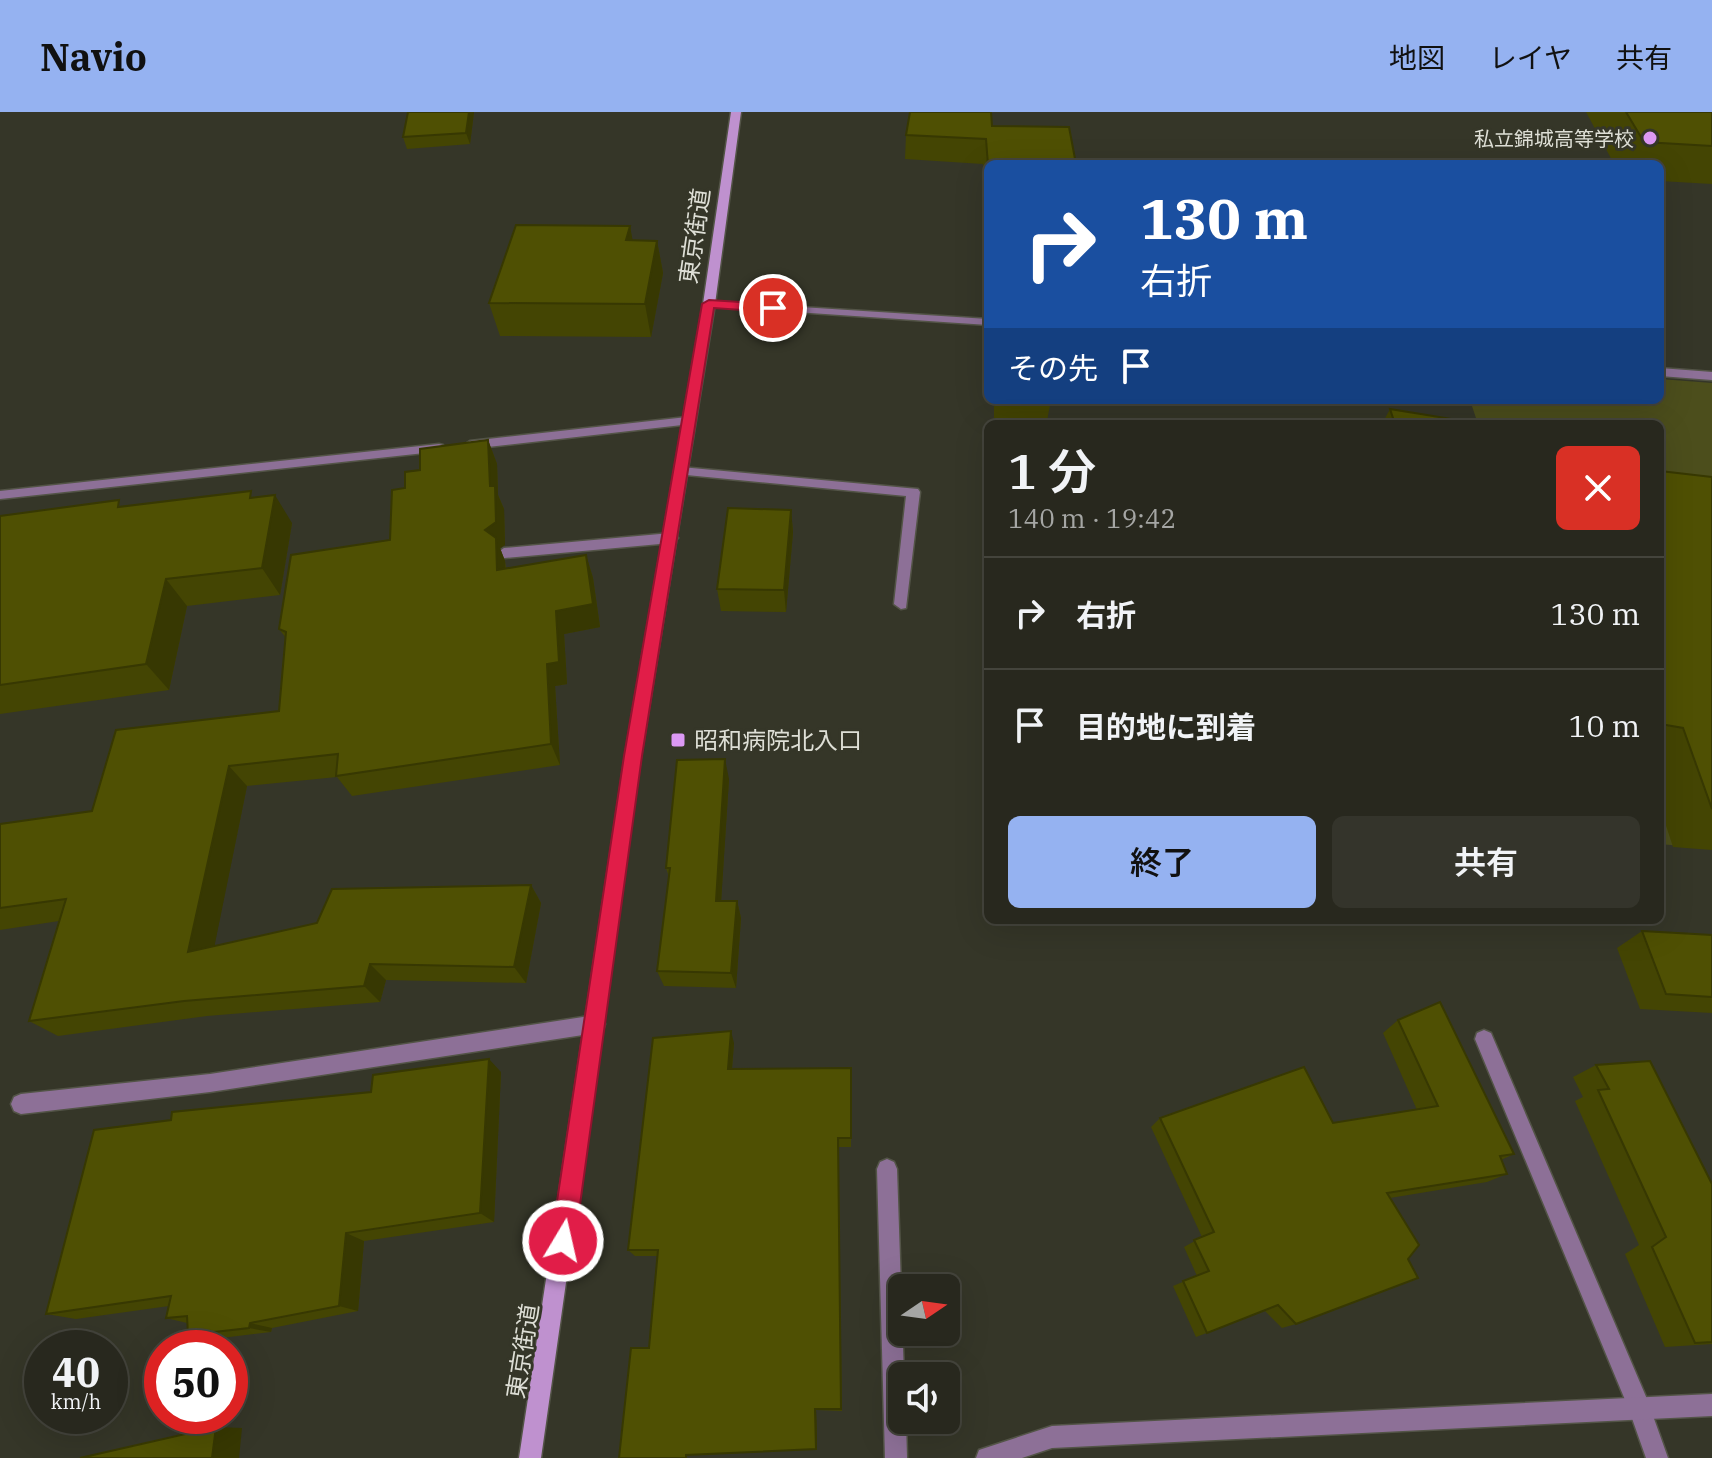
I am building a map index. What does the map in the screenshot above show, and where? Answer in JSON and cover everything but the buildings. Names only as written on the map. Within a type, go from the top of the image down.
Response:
[{"type":"main road","name":"東京街道","points":[[530,1458],[633,756],[709,304],[736,112]]},
{"type":"street","points":[[709,304],[984,322]]},
{"type":"street","points":[[1664,372],[1712,376]]},
{"type":"street","points":[[0,495],[687,421]]},
{"type":"street","points":[[681,471],[913,492],[901,604]]},
{"type":"street","points":[[504,553],[671,538]]},
{"type":"street","points":[[21,1104],[210,1083],[596,1024]]},
{"type":"street","points":[[1484,1039],[1639,1407],[1657,1458]]},
{"type":"street","points":[[887,1169],[896,1458]]},
{"type":"street","points":[[987,1458],[1052,1437],[1712,1405]]},
{"type":"shaded area","points":[[1664,379],[1712,383],[1712,849],[1664,844],[1664,420],[1477,420],[1471,404],[1664,404]]},
{"type":"place","name":"私立錦城高等学校","points":[[1650,138]]},
{"type":"place","name":"昭和病院北入口","points":[[678,740]]},
{"type":"route","points":[[563,1241],[633,756],[709,304],[773,308]]}]
